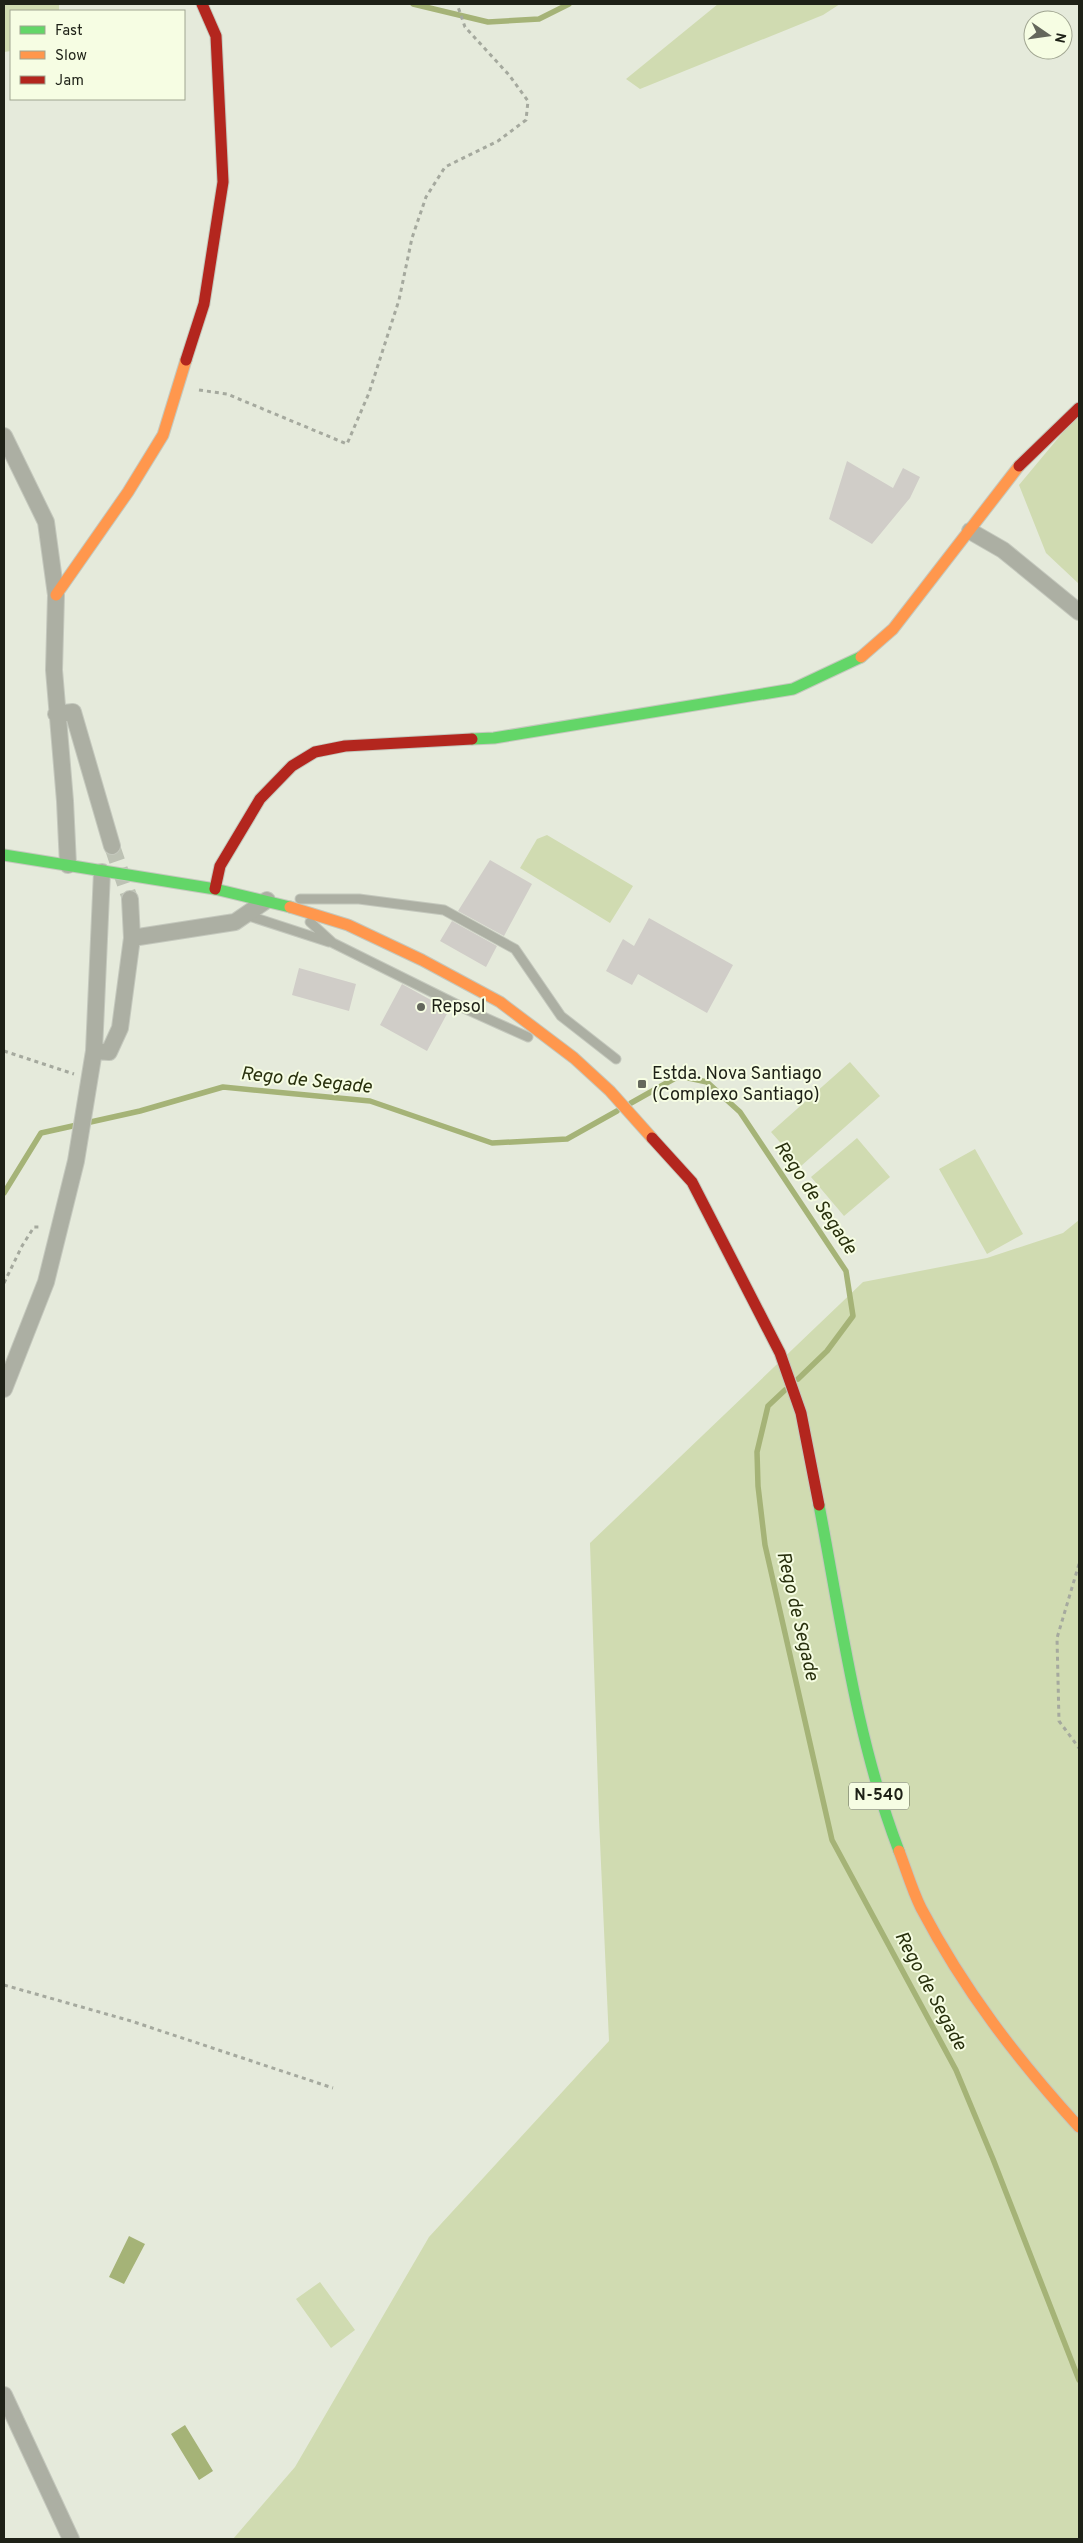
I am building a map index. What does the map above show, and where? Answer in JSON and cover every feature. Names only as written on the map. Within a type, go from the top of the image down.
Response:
[{"type":"main road","points":[[56,595],[128,492],[162,435],[204,304],[223,182],[216,36],[202,4]]},
{"type":"main road","points":[[215,889],[220,866],[260,800],[292,766],[315,752],[345,746],[494,738],[793,688],[866,654],[893,629],[927,582],[970,531],[1022,462],[1079,408]]},
{"type":"main road","name":"N-540","points":[[4,855],[215,889],[267,900],[348,924],[422,960],[500,1002],[574,1058],[610,1091],[692,1182],[780,1353],[801,1413],[848,1657],[880,1801],[920,1906],[970,1993],[1031,2074],[1079,2126]]},
{"type":"street","points":[[4,436],[46,522],[56,595],[54,670],[56,714],[65,802],[68,865]]},
{"type":"street","points":[[970,531],[1003,550],[1079,612]]},
{"type":"street","points":[[56,714],[73,712],[112,846]]},
{"type":"street","points":[[4,1389],[46,1282],[76,1161],[94,1051],[102,872]]},
{"type":"street","points":[[94,1051],[109,1052],[120,1028],[132,938],[130,898]]},
{"type":"street","points":[[132,938],[235,922],[267,900]]},
{"type":"street","points":[[4,2395],[71,2539]]},
{"type":"lane","points":[[267,900],[359,899],[444,910],[515,949],[561,1016],[616,1060]]},
{"type":"lane","points":[[296,908],[333,943]]},
{"type":"lane","points":[[246,915],[333,943],[468,1010],[574,1058]]},
{"type":"path","points":[[178,386],[227,394],[347,444],[369,394],[399,300],[412,238],[426,197],[445,167],[498,141],[526,120],[528,101],[509,75],[465,27],[457,4]]},
{"type":"path","points":[[4,1050],[89,1079]]},
{"type":"path","points":[[4,1284],[22,1246],[34,1227],[60,1225]]},
{"type":"path","points":[[1079,1564],[1057,1638],[1059,1721],[1079,1748]]},
{"type":"path","points":[[4,1985],[131,2021],[333,2088]]},
{"type":"shaded area","points":[[4,4],[59,4],[59,10],[10,10],[10,51],[4,52]]},
{"type":"shaded area","points":[[718,4],[840,4],[823,15],[640,89],[626,79]]},
{"type":"shaded area","points":[[1079,413],[1079,584],[1046,553],[1019,485]]},
{"type":"shaded area","points":[[547,835],[633,886],[610,923],[520,868],[537,839]]},
{"type":"shaded area","points":[[850,1062],[880,1096],[801,1166],[771,1132]]},
{"type":"shaded area","points":[[857,1138],[890,1177],[844,1216],[811,1177]]},
{"type":"shaded area","points":[[975,1149],[1023,1234],[987,1254],[939,1169]]},
{"type":"shaded area","points":[[1079,1220],[1079,2539],[233,2539],[295,2467],[429,2237],[609,2041],[599,1819],[590,1543],[863,1282],[987,1258],[1063,1233]]},
{"type":"shaded area","points":[[129,2236],[145,2244],[124,2284],[109,2277]]},
{"type":"shaded area","points":[[320,2282],[355,2330],[331,2348],[296,2299]]},
{"type":"shaded area","points":[[185,2425],[213,2471],[199,2480],[171,2434]]},
{"type":"building","points":[[847,461],[893,488],[903,468],[920,477],[910,498],[872,544],[829,519]]},
{"type":"building","points":[[490,860],[532,884],[504,936],[458,911]]},
{"type":"building","points":[[649,918],[733,965],[707,1013],[638,974],[632,985],[606,971],[623,939],[634,946]]},
{"type":"building","points":[[452,921],[497,946],[486,967],[440,941]]},
{"type":"building","points":[[299,968],[356,984],[349,1011],[292,995]]},
{"type":"building","points":[[402,984],[449,1010],[427,1051],[380,1025]]},
{"type":"waterway","points":[[413,4],[488,22],[539,19],[569,4]]},
{"type":"waterway","name":"Rego de Segade","points":[[631,1103],[679,1076],[707,1082],[740,1112],[846,1271],[853,1316],[827,1351],[798,1379]]},
{"type":"waterway","name":"Rego de Segade","points":[[4,1193],[41,1133],[140,1111],[223,1087],[370,1101],[492,1143],[567,1139],[617,1111]]},
{"type":"waterway","name":"Rego de Segade","points":[[785,1390],[768,1406],[757,1452],[758,1486],[765,1545],[832,1840],[956,2070],[993,2159],[1079,2380]]},
{"type":"tunnel","points":[[112,846],[130,899]]},
{"type":"traffic: fast","points":[[472,739],[494,738],[793,689],[861,657]]},
{"type":"traffic: fast","points":[[4,855],[215,889],[290,907]]},
{"type":"traffic: fast","points":[[819,1505],[851,1680],[861,1724],[884,1810],[899,1851]]},
{"type":"traffic: slow","points":[[56,595],[128,492],[163,435],[186,360]]},
{"type":"traffic: slow","points":[[861,657],[893,629],[1019,466]]},
{"type":"traffic: slow","points":[[290,907],[348,925],[422,960],[500,1002],[574,1058],[610,1091],[652,1138]]},
{"type":"traffic: slow","points":[[899,1851],[921,1908],[955,1967],[1013,2049],[1079,2127]]},
{"type":"traffic: jam","points":[[186,360],[204,304],[223,182],[216,36],[202,4]]},
{"type":"traffic: jam","points":[[1019,466],[1079,408]]},
{"type":"traffic: jam","points":[[215,889],[220,866],[260,799],[292,766],[315,752],[345,746],[472,739]]},
{"type":"traffic: jam","points":[[652,1138],[692,1182],[780,1353],[801,1413],[819,1505]]},
{"type":"place","name":"Repsol","points":[[421,1007]]},
{"type":"place","name":"Estda. Nova Santiago (Complexo Santiago)","points":[[642,1084]]}]
